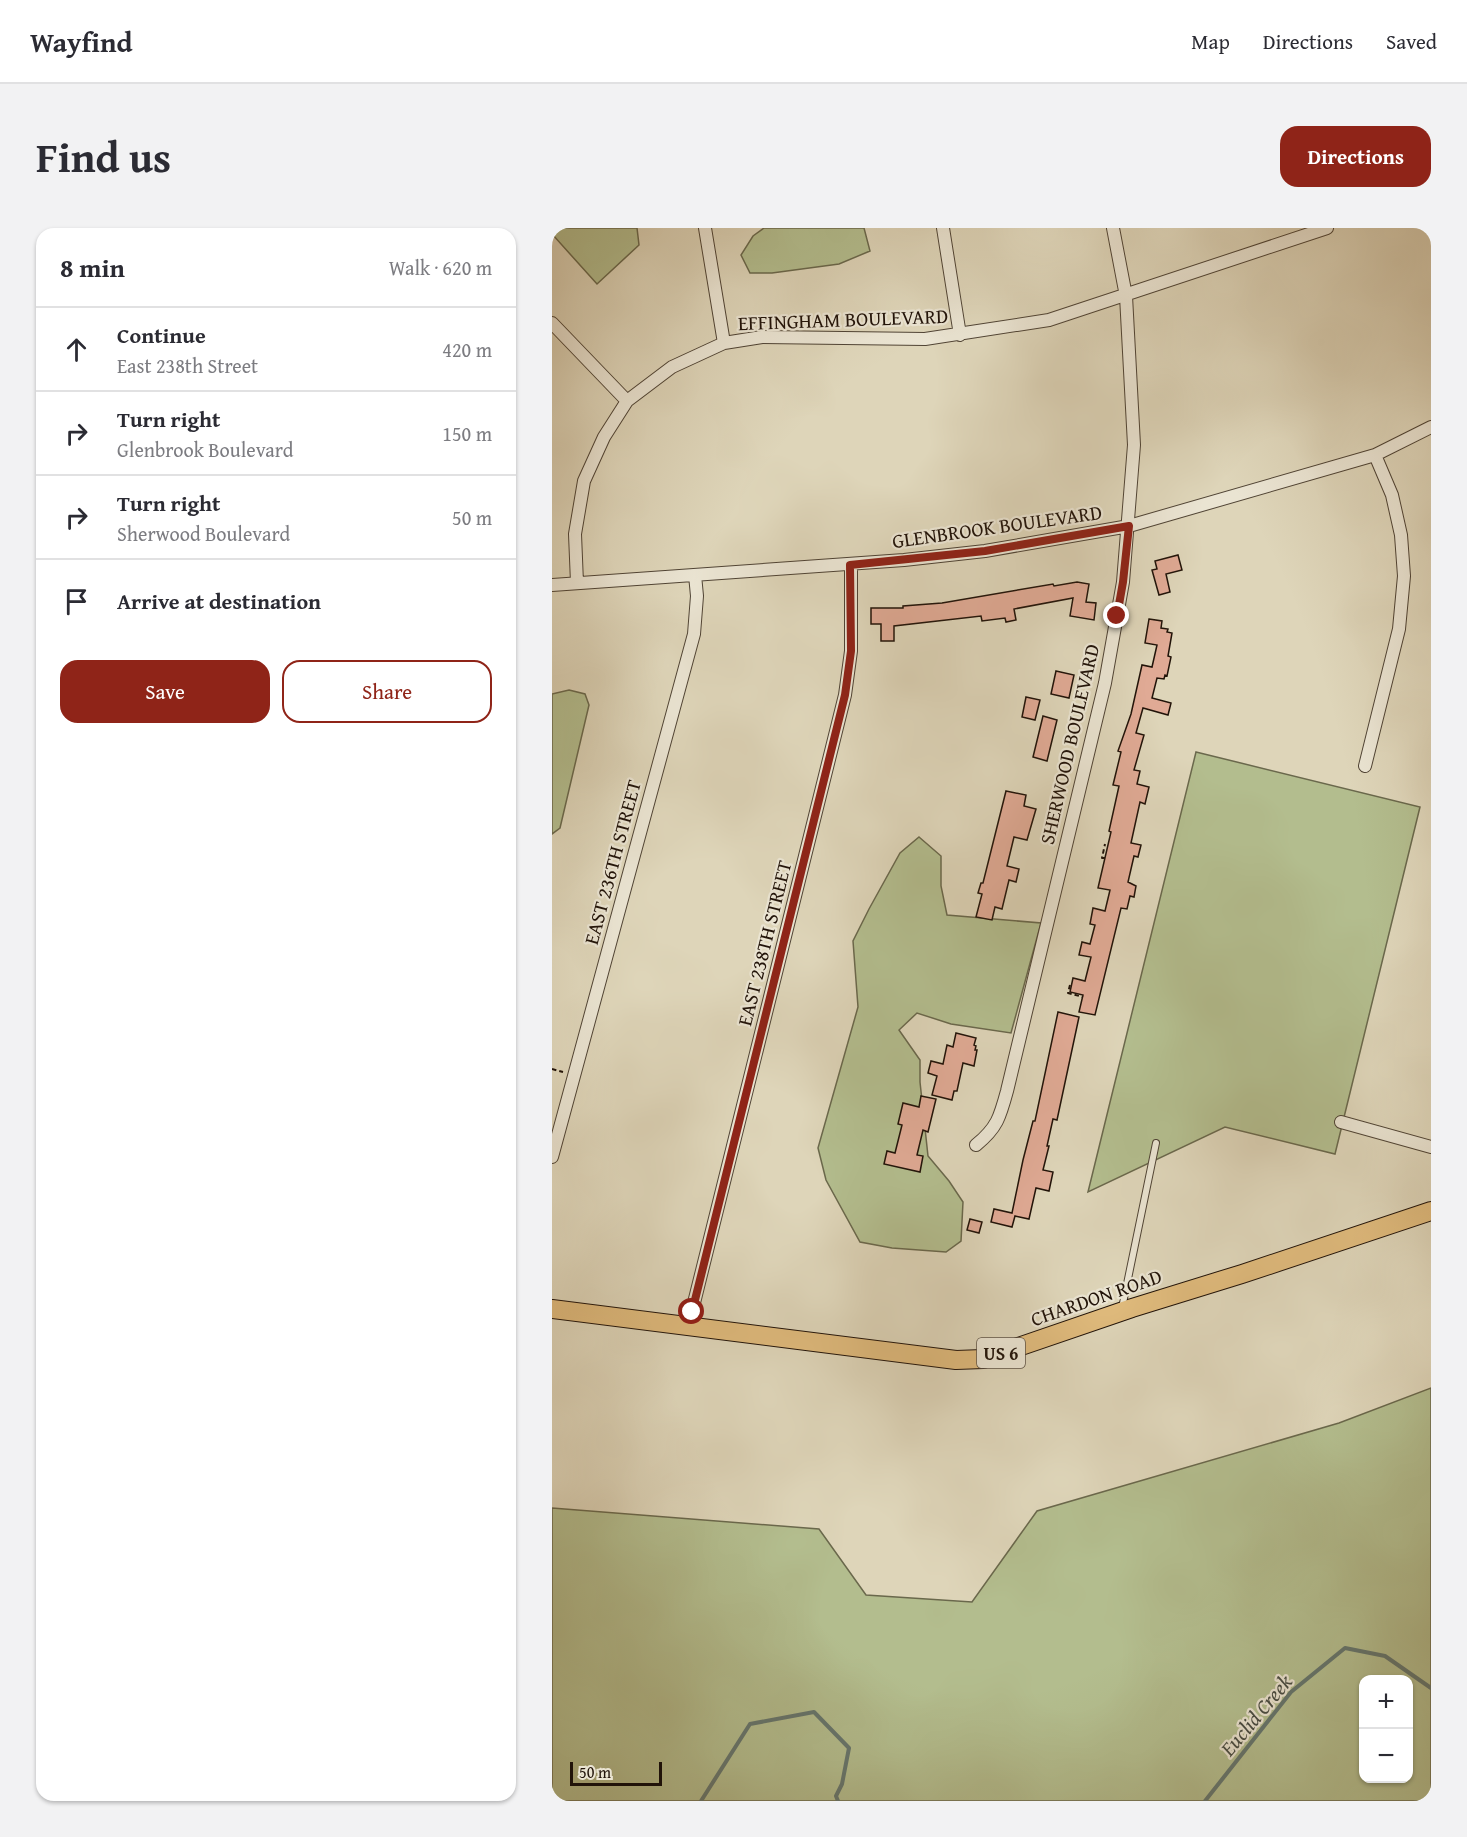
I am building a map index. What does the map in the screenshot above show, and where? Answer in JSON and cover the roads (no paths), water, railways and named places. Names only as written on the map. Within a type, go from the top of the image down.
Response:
[{"type":"main road","name":"CHARDON ROAD","points":[[552,1309],[956,1360],[983,1359],[1121,1311],[1431,1211]]},
{"type":"street","points":[[705,228],[724,343]]},
{"type":"street","points":[[943,228],[960,335]]},
{"type":"street","name":"SHERWOOD BOULEVARD","points":[[976,1145],[989,1135],[998,1122],[1007,1091],[1105,683],[1123,582],[1134,445],[1126,296],[1113,228]]},
{"type":"street","name":"EFFINGHAM BOULEVARD","points":[[577,583],[575,534],[584,481],[604,437],[627,401],[672,367],[724,343],[762,338],[925,339],[1049,320],[1327,228]]},
{"type":"street","points":[[552,322],[627,401]]},
{"type":"street","name":"GLENBROOK BOULEVARD","points":[[552,585],[850,565],[985,551],[1129,526],[1375,455],[1431,427]]},
{"type":"street","points":[[1365,766],[1400,629],[1404,576],[1401,535],[1392,495],[1375,455]]},
{"type":"street","name":"EAST 238TH STREET","points":[[688,1327],[845,695],[851,651],[850,565]]},
{"type":"street","name":"EAST 236TH STREET","points":[[552,1157],[694,634],[697,596],[695,575]]},
{"type":"street","points":[[1341,1122],[1431,1147]]},
{"type":"lane","points":[[1121,1311],[1156,1143]]},
{"type":"waterway","name":"Euclid Creek","points":[[1205,1801],[1291,1692],[1345,1648],[1385,1656],[1431,1688]]},
{"type":"waterway","name":"Euclid Creek","points":[[701,1801],[750,1724],[814,1712],[849,1748],[842,1784],[836,1796],[838,1801]]}]
